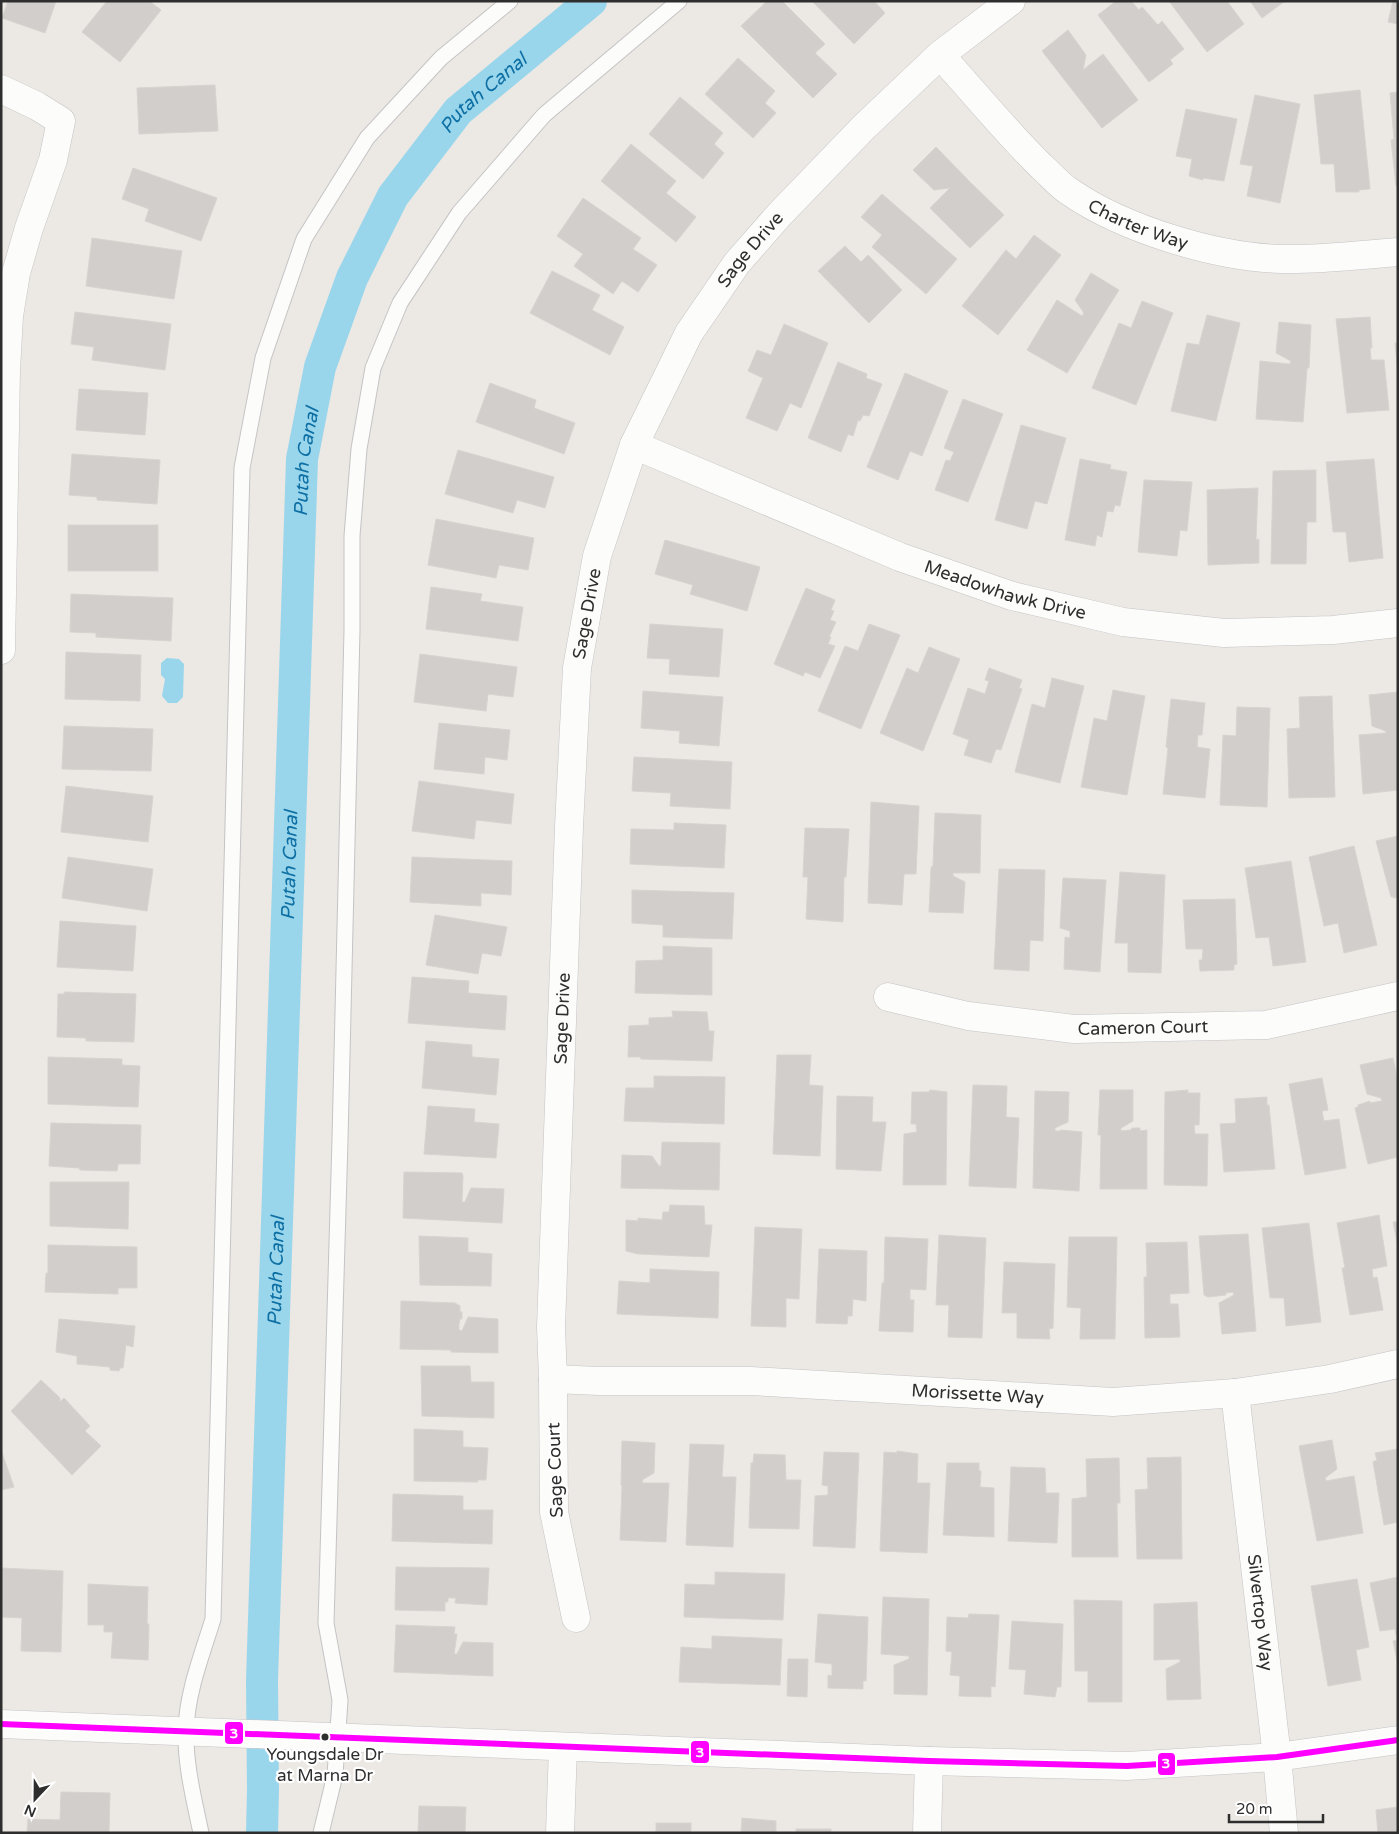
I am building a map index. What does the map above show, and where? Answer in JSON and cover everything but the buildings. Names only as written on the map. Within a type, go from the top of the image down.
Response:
[{"type":"street","name":"Sage Drive","points":[[553,1379],[551,1317],[569,827],[577,668],[597,556],[634,445],[689,333],[738,262],[779,215],[857,134],[940,55],[1011,1]]},
{"type":"street","name":"Charter Way","points":[[940,55],[1027,152],[1069,192],[1114,217],[1161,235],[1239,254],[1280,259],[1320,259],[1398,252]]},
{"type":"street","points":[[1,88],[37,106],[61,121],[53,160],[29,228],[16,274],[10,316],[6,370],[1,650]]},
{"type":"street","name":"Meadowhawk Drive","points":[[634,445],[900,558],[1012,596],[1123,622],[1224,633],[1333,630],[1398,623]]},
{"type":"street","name":"Cameron Court","points":[[888,997],[968,1016],[1074,1029],[1266,1025],[1398,996]]},
{"type":"street","name":"Morissette Way","points":[[553,1379],[599,1381],[751,1381],[1113,1402],[1235,1393],[1330,1379],[1398,1364]]},
{"type":"street","name":"Sage Court","points":[[553,1379],[554,1512],[576,1618]]},
{"type":"street","name":"Silvertop Way","points":[[1235,1393],[1278,1757],[1284,1833]]},
{"type":"street","points":[[1,1724],[929,1761],[1127,1766],[1278,1757],[1398,1740]]},
{"type":"street","points":[[560,1833],[563,1747]]},
{"type":"street","points":[[927,1833],[929,1761]]},
{"type":"lane","points":[[201,1833],[188,1770],[197,1731],[190,1694],[213,1618],[242,478],[263,358],[304,239],[367,138],[441,58],[510,1]]},
{"type":"lane","points":[[321,1833],[335,1775],[333,1737],[340,1700],[326,1623],[342,1060],[352,630],[352,536],[359,449],[373,368],[400,303],[459,213],[544,115],[679,1]]},
{"type":"water","points":[[167,658],[179,659],[184,664],[183,697],[177,703],[168,703],[162,696],[165,679],[161,675],[161,663]]},
{"type":"waterway","name":"Putah Canal","points":[[262,1833],[262,1680],[302,459],[320,367],[352,278],[393,196],[458,111],[591,1]]},
{"type":"transit line","name":"3","points":[[1,1724],[929,1761],[1127,1766],[1277,1757],[1398,1740]]},
{"type":"place","name":"Youngsdale Dr at Marna Dr","points":[[325,1737]]}]
